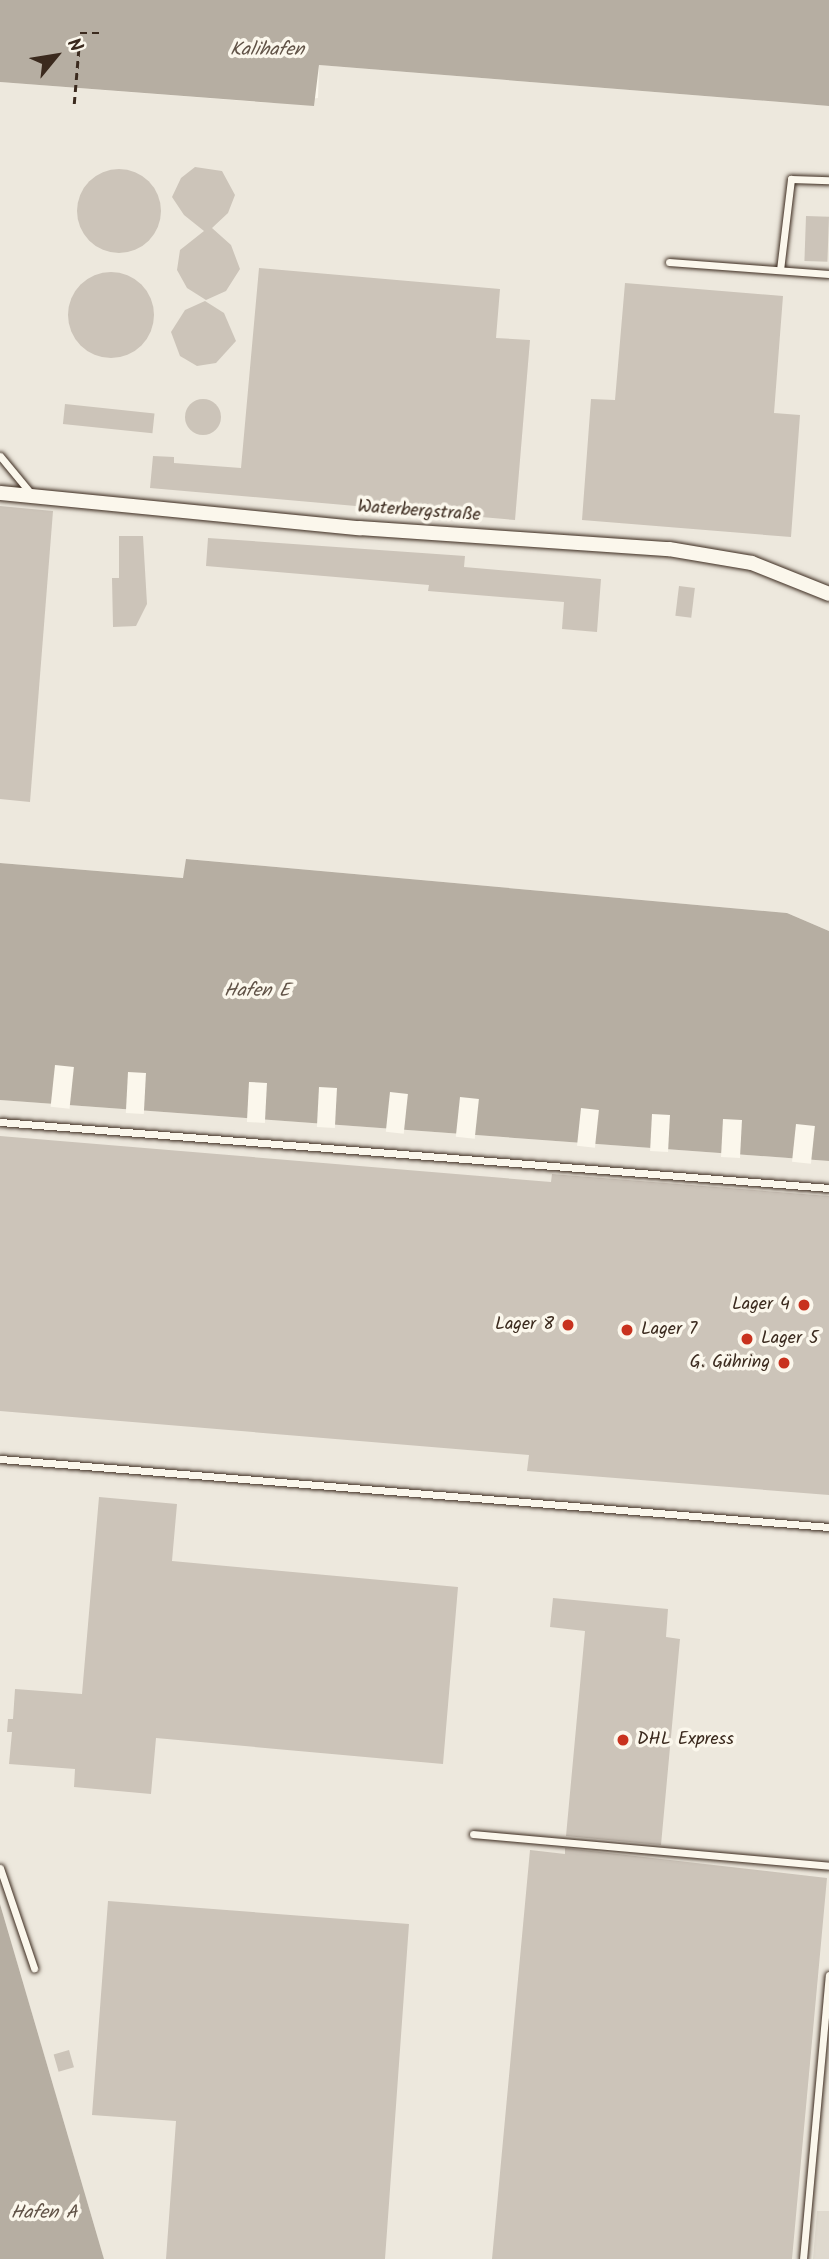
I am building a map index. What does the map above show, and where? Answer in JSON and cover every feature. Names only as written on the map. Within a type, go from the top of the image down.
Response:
[{"type":"street","name":"Waterbergstraße","points":[[0,493],[359,528],[669,549],[752,563],[829,594]]},
{"type":"lane","points":[[780,270],[791,179],[829,180]]},
{"type":"lane","points":[[669,262],[829,274]]},
{"type":"lane","points":[[0,456],[33,496]]},
{"type":"lane","points":[[0,1122],[829,1188]]},
{"type":"lane","points":[[0,1459],[829,1527]]},
{"type":"lane","points":[[472,1834],[829,1866]]},
{"type":"lane","points":[[0,1868],[34,1968]]},
{"type":"lane","points":[[803,2259],[829,1975]]},
{"type":"path","points":[[74,104],[80,33],[101,33]]},
{"type":"shaded area","points":[[319,65],[829,106],[829,931],[787,913],[187,859],[184,878],[0,863],[0,82],[271,103],[318,98]]},
{"type":"shaded area","points":[[0,1100],[829,1161],[829,2259],[104,2259],[0,1904]]},
{"type":"shaded area","points":[[817,2211],[829,2211],[829,2259],[813,2259]]},
{"type":"water","name":"Kalihafen","points":[[0,0],[829,0],[829,106],[319,65],[314,106],[0,82]]},
{"type":"water","name":"Hafen E","points":[[186,859],[787,913],[829,931],[829,1161],[0,1100],[0,863],[183,878]]},
{"type":"water","name":"Hafen A","points":[[0,1904],[104,2259],[0,2259]]},
{"type":"pier","points":[[55,1065],[74,1067],[70,1109],[51,1107]]},
{"type":"pier","points":[[128,1072],[146,1073],[144,1114],[126,1113]]},
{"type":"pier","points":[[249,1082],[267,1083],[265,1123],[247,1122]]},
{"type":"pier","points":[[319,1087],[337,1088],[335,1128],[317,1127]]},
{"type":"pier","points":[[390,1092],[408,1094],[404,1134],[386,1132]]},
{"type":"pier","points":[[460,1097],[479,1099],[475,1139],[456,1137]]},
{"type":"pier","points":[[581,1108],[599,1110],[595,1148],[577,1146]]},
{"type":"pier","points":[[652,1114],[670,1115],[668,1152],[650,1151]]},
{"type":"pier","points":[[723,1119],[742,1120],[740,1158],[721,1157]]},
{"type":"pier","points":[[796,1124],[815,1126],[811,1164],[792,1162]]},
{"type":"building","points":[[195,167],[222,171],[235,195],[228,213],[212,228],[231,245],[240,269],[226,291],[206,300],[187,288],[177,270],[180,250],[204,231],[184,215],[172,197],[181,178]]},
{"type":"building","points":[[111,169],[127,169],[143,176],[154,187],[161,203],[158,227],[149,241],[127,253],[111,253],[95,246],[84,235],[77,219],[77,203],[84,187],[95,176]]},
{"type":"building","points":[[806,216],[829,217],[827,262],[804,261]]},
{"type":"building","points":[[259,268],[500,289],[496,338],[530,340],[515,520],[150,488],[153,456],[174,457],[174,463],[241,468]]},
{"type":"building","points":[[111,272],[128,275],[142,284],[151,298],[154,315],[151,332],[142,346],[128,355],[111,358],[94,355],[80,346],[71,332],[68,315],[71,298],[80,284],[94,275]]},
{"type":"building","points":[[625,283],[783,296],[774,413],[800,415],[791,537],[582,520],[591,399],[615,400]]},
{"type":"building","points":[[205,301],[224,313],[236,341],[216,363],[197,366],[180,356],[171,332],[185,310]]},
{"type":"building","points":[[203,399],[216,404],[221,417],[216,430],[203,435],[190,430],[185,417],[190,404]]},
{"type":"building","points":[[65,404],[155,413],[152,433],[63,424]]},
{"type":"building","points":[[0,506],[53,511],[30,802],[0,799]]},
{"type":"building","points":[[119,536],[143,536],[147,604],[136,626],[113,627],[112,578],[119,578]]},
{"type":"building","points":[[208,538],[465,556],[464,567],[601,579],[597,632],[562,629],[564,602],[428,591],[429,585],[206,566]]},
{"type":"building","points":[[679,586],[695,588],[691,618],[675,616]]},
{"type":"building","points":[[0,1136],[551,1182],[552,1174],[829,1196],[829,1495],[527,1471],[529,1455],[0,1411]]},
{"type":"building","points":[[99,1497],[177,1504],[172,1561],[458,1587],[443,1764],[156,1738],[151,1794],[74,1787],[75,1769],[9,1764],[12,1732],[7,1732],[8,1719],[13,1719],[15,1689],[82,1694]]},
{"type":"building","name":"DHL Express","points":[[553,1598],[668,1609],[666,1637],[680,1639],[661,1845],[566,1836],[585,1631],[550,1627]]},
{"type":"building","points":[[565,1848],[827,1878],[792,2259],[492,2259],[530,1850],[565,1854]]},
{"type":"building","points":[[108,1901],[409,1924],[385,2259],[166,2259],[176,2121],[92,2115]]},
{"type":"building","points":[[69,2050],[74,2067],[59,2072],[54,2054]]},
{"type":"place","name":"Lager 4","points":[[804,1305]]},
{"type":"place","name":"Lager 8","points":[[568,1325]]},
{"type":"place","name":"Lager 7","points":[[627,1330]]},
{"type":"place","name":"Lager 5","points":[[747,1339]]},
{"type":"place","name":"G. Gühring","points":[[784,1363]]},
{"type":"place","name":"DHL Express","points":[[623,1740]]}]
